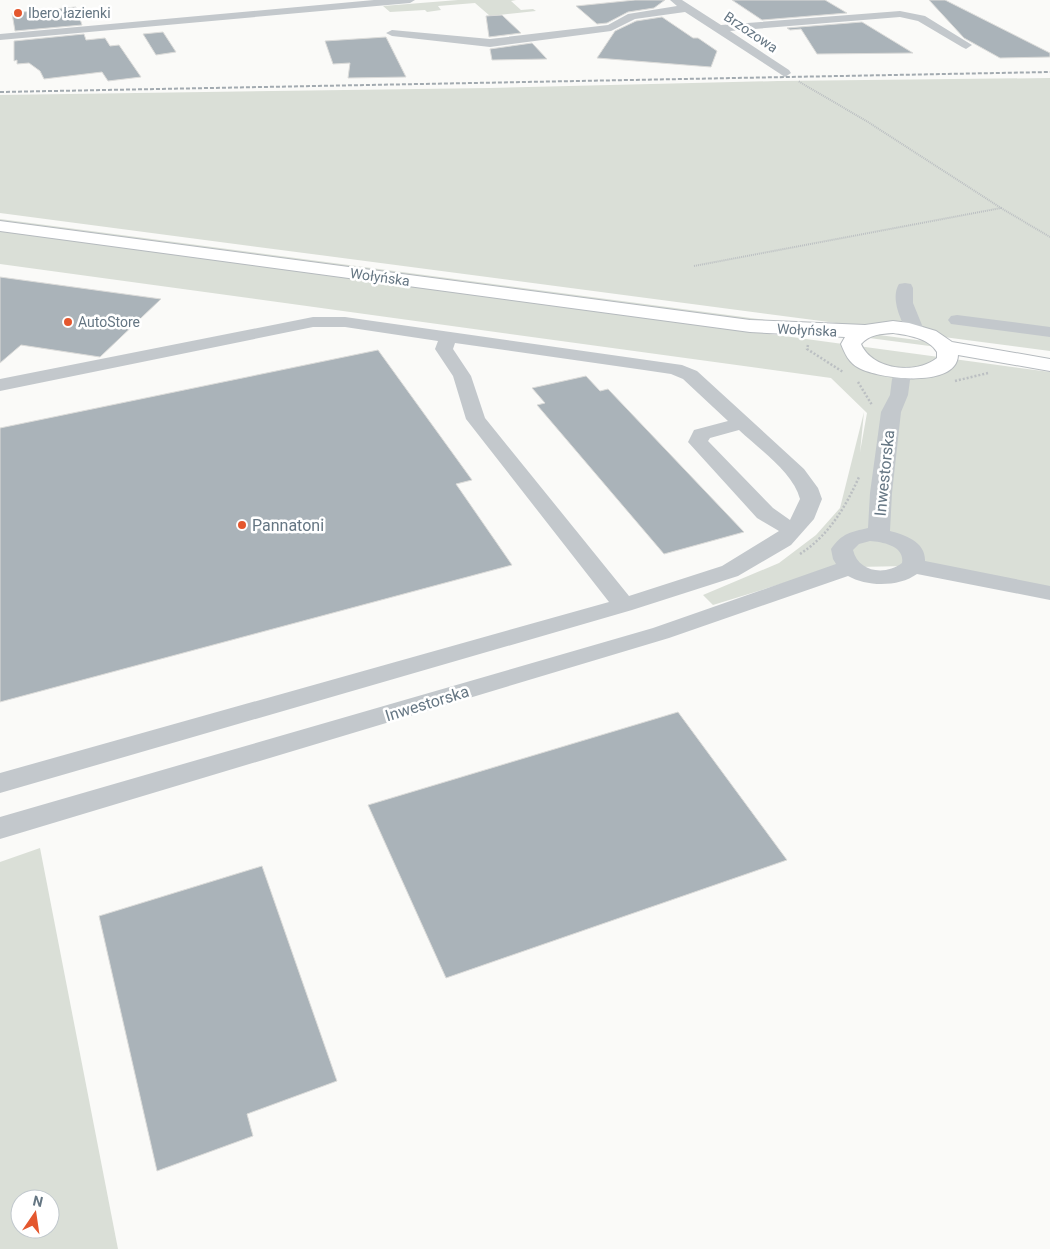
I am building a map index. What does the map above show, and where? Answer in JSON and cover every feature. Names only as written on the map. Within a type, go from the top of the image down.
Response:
[{"type":"main road","name":"Wołyńska","points":[[3,227],[750,326],[811,330],[865,331],[886,327],[915,330],[933,337],[945,355]]},
{"type":"main road","name":"Wołyńska","points":[[750,326],[852,349]]},
{"type":"main road","points":[[865,331],[854,339],[852,349],[862,361],[881,369],[906,373],[929,371],[945,355]]},
{"type":"main road","points":[[945,355],[1050,365]]},
{"type":"main road","points":[[945,355],[987,365],[1050,370]]},
{"type":"street","points":[[0,37],[246,10],[410,0]]},
{"type":"street","name":"Brzozowa","points":[[675,0],[790,76]]},
{"type":"street","points":[[392,33],[490,43],[611,28],[632,16],[688,8]]},
{"type":"street","points":[[719,29],[900,14],[921,18],[966,45]]},
{"type":"street","points":[[886,327],[905,296],[915,330]]},
{"type":"street","points":[[957,320],[1050,332]]},
{"type":"street","points":[[0,385],[313,322],[345,322],[675,369],[690,375],[797,474],[808,488],[811,499],[803,519],[783,540],[730,571],[624,605],[0,783]]},
{"type":"street","points":[[448,337],[444,349],[462,376],[476,419],[624,605]]},
{"type":"street","name":"Inwestorska","points":[[879,535],[881,493],[890,412],[886,393],[886,377],[881,369]]},
{"type":"street","name":"Inwestorska","points":[[890,412],[899,395],[901,379],[906,373]]},
{"type":"street","points":[[914,566],[914,556],[908,547],[895,539],[879,535],[859,536],[845,543],[842,555],[851,567],[870,576],[892,578],[901,575],[914,566],[1050,594]]},
{"type":"street","name":"Inwestorska","points":[[0,828],[661,633],[851,567]]},
{"type":"lane","points":[[742,423],[701,434],[698,442],[765,513],[792,530]]},
{"type":"path","points":[[790,76],[868,122],[1001,208],[1050,237]]},
{"type":"path","points":[[694,266],[1001,208]]},
{"type":"shaded area","points":[[458,0],[516,0],[511,1],[521,10],[533,9],[536,11],[490,16],[475,3],[438,6],[441,10],[427,12],[425,10],[390,12],[383,6]]},
{"type":"shaded area","points":[[1050,78],[1050,351],[0,213],[0,95]]},
{"type":"shaded area","points":[[0,219],[947,344],[937,347],[0,222]]},
{"type":"shaded area","points":[[0,230],[1050,372],[1050,588],[908,566],[856,567],[803,577],[713,605],[703,595],[779,563],[816,535],[840,508],[864,412],[860,452],[867,413],[831,378],[0,264]]},
{"type":"shaded area","points":[[40,848],[118,1249],[0,1249],[0,862]]},
{"type":"building","points":[[635,0],[665,0],[654,8],[628,12],[607,23],[597,24],[576,6]]},
{"type":"building","points":[[732,0],[825,0],[847,13],[762,20]]},
{"type":"building","points":[[929,0],[945,0],[1050,53],[1050,57],[1000,58],[964,38]]},
{"type":"building","points":[[76,7],[82,25],[15,31],[12,13]]},
{"type":"building","points":[[502,15],[521,33],[489,37],[486,16]]},
{"type":"building","points":[[662,17],[693,38],[698,38],[717,51],[711,67],[597,58],[615,31],[636,21]]},
{"type":"building","points":[[862,22],[913,53],[817,54],[801,29],[790,30],[787,28]]},
{"type":"building","points":[[163,32],[176,52],[156,55],[143,34]]},
{"type":"building","points":[[84,34],[86,40],[105,38],[110,46],[119,45],[141,77],[108,81],[102,72],[44,79],[40,71],[29,63],[17,64],[17,60],[14,61],[14,41]]},
{"type":"building","points":[[386,37],[406,77],[348,78],[350,63],[333,64],[325,41]]},
{"type":"building","points":[[532,43],[547,59],[492,60],[490,49]]},
{"type":"building","name":"AutoStore","points":[[0,277],[161,299],[100,357],[21,345],[0,363]]},
{"type":"building","name":"Pannatoni","points":[[378,350],[472,480],[456,484],[512,565],[0,702],[0,428]]},
{"type":"building","points":[[586,376],[600,391],[608,389],[744,532],[664,554],[537,405],[545,403],[532,388]]},
{"type":"building","points":[[678,712],[787,860],[446,978],[368,805]]},
{"type":"building","points":[[262,866],[337,1081],[247,1114],[253,1136],[157,1171],[99,916]]},
{"type":"railway","points":[[0,92],[1050,72]]},
{"type":"place","name":"Ibero łazienki","points":[[18,13]]},
{"type":"place","name":"AutoStore","points":[[68,322]]},
{"type":"place","name":"Pannatoni","points":[[242,525]]}]
